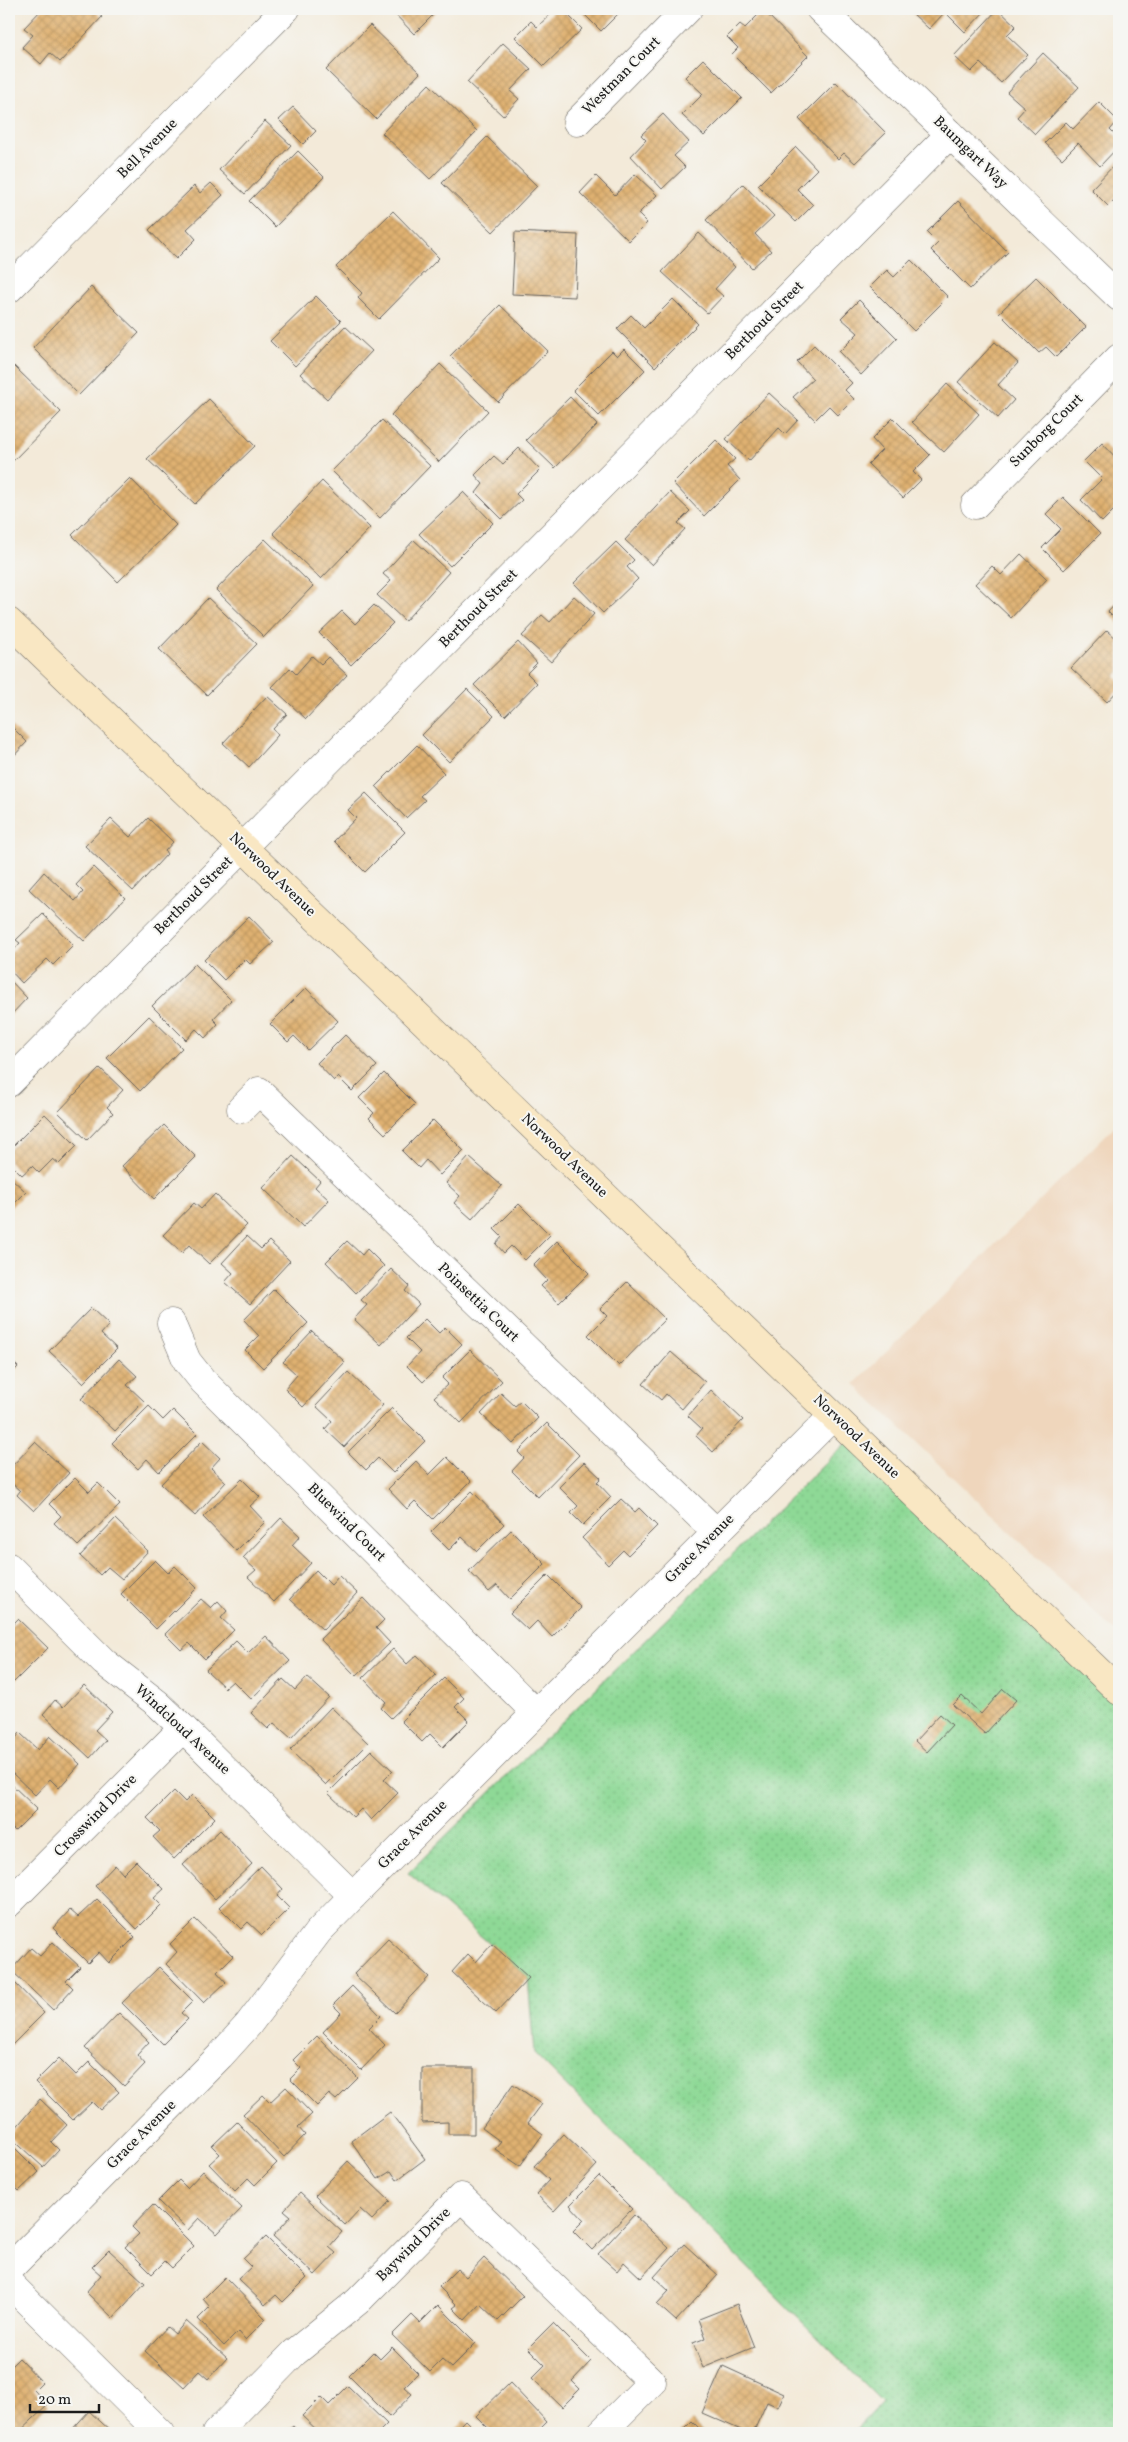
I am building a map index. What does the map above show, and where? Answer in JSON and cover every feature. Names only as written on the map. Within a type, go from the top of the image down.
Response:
[{"type":"main road","name":"Norwood Avenue","points":[[9,622],[1119,1691]]},
{"type":"street","name":"Bell Avenue","points":[[9,289],[286,9]]},
{"type":"street","name":"Westman Court","points":[[576,122],[688,9]]},
{"type":"street","name":"Baumgart Way","points":[[820,9],[1119,297]]},
{"type":"street","name":"Berthoud Street","points":[[9,1083],[950,134]]},
{"type":"street","name":"Sunborg Court","points":[[975,505],[1119,358]]},
{"type":"street","name":"Poinsettia Court","points":[[241,1109],[258,1091],[716,1532]]},
{"type":"street","name":"Bluewind Court","points":[[171,1323],[187,1361],[203,1381],[536,1713]]},
{"type":"street","name":"Grace Avenue","points":[[9,2269],[220,2056],[248,2025],[318,1932],[352,1896],[833,1416]]},
{"type":"street","name":"Windcloud Avenue","points":[[9,1567],[104,1662],[158,1704],[352,1896]]},
{"type":"street","name":"Crosswind Drive","points":[[9,1903],[183,1728]]},
{"type":"street","name":"Baywind Drive","points":[[216,2433],[294,2353],[358,2301],[461,2197],[652,2382],[601,2433]]},
{"type":"street","points":[[9,2283],[160,2433]]},
{"type":"shaded area","points":[[1119,1122],[1119,1635],[854,1384]]},
{"type":"green space","points":[[850,1439],[1119,1695],[1119,2433],[852,2433],[882,2402],[534,2053],[528,1977],[408,1873]]},
{"type":"building","points":[[42,9],[93,9],[102,17],[60,62],[50,53],[41,64],[22,47],[33,35],[24,28]]},
{"type":"building","points":[[392,9],[439,9],[414,34]]},
{"type":"building","points":[[556,9],[562,9],[582,29],[544,66],[515,37],[531,21],[537,27]]},
{"type":"building","points":[[579,9],[612,9],[618,14],[601,31]]},
{"type":"building","points":[[914,9],[987,9],[965,32],[945,12],[929,29],[911,12]]},
{"type":"building","points":[[998,9],[1016,26],[1007,35],[1028,55],[1001,83],[980,63],[971,72],[954,56]]},
{"type":"building","points":[[763,10],[808,56],[771,93],[732,54],[738,48],[727,37],[740,24],[745,28]]},
{"type":"building","points":[[370,25],[420,73],[376,119],[326,70]]},
{"type":"building","points":[[503,43],[531,69],[510,91],[519,99],[503,116],[467,82]]},
{"type":"building","points":[[1043,53],[1079,87],[1035,134],[1017,117],[1025,108],[1007,92]]},
{"type":"building","points":[[703,59],[742,98],[704,136],[682,115],[703,94],[685,77]]},
{"type":"building","points":[[836,82],[886,133],[855,163],[844,153],[838,159],[799,119]]},
{"type":"building","points":[[429,84],[477,131],[430,179],[382,133]]},
{"type":"building","points":[[1099,102],[1118,121],[1110,130],[1119,139],[1119,146],[1100,166],[1078,143],[1062,159],[1045,143],[1066,122],[1073,129]]},
{"type":"building","points":[[293,107],[316,131],[303,144],[279,120]]},
{"type":"building","points":[[663,114],[689,142],[674,156],[685,167],[662,189],[631,156],[646,140],[641,135]]},
{"type":"building","points":[[265,121],[291,145],[245,194],[219,170]]},
{"type":"building","points":[[487,137],[537,186],[493,232],[442,183]]},
{"type":"building","points":[[796,147],[817,169],[797,189],[813,205],[796,222],[758,185]]},
{"type":"building","points":[[298,151],[324,177],[275,227],[249,201]]},
{"type":"building","points":[[1119,160],[1119,199],[1117,197],[1108,206],[1091,189]]},
{"type":"building","points":[[635,174],[657,195],[638,214],[647,223],[629,241],[580,193],[596,176],[615,195]]},
{"type":"building","points":[[211,183],[223,195],[187,229],[196,239],[176,259],[149,230],[194,186],[200,193]]},
{"type":"building","points":[[743,184],[774,216],[755,234],[771,251],[752,268],[706,220]]},
{"type":"building","points":[[958,201],[1008,252],[970,289],[931,250],[938,243],[927,232]]},
{"type":"building","points":[[393,211],[439,258],[379,319],[358,298],[362,293],[336,267]]},
{"type":"building","points":[[515,232],[578,235],[575,297],[512,294]]},
{"type":"building","points":[[699,233],[735,267],[715,289],[723,296],[707,313],[662,272]]},
{"type":"building","points":[[911,260],[948,297],[914,331],[870,287],[887,270],[894,277]]},
{"type":"building","points":[[1036,277],[1086,327],[1056,357],[1046,347],[1039,353],[999,313]]},
{"type":"building","points":[[91,287],[139,333],[79,395],[33,348]]},
{"type":"building","points":[[316,296],[341,321],[295,366],[270,341]]},
{"type":"building","points":[[673,299],[698,324],[655,367],[617,329],[631,315],[644,328]]},
{"type":"building","points":[[859,300],[897,338],[861,375],[839,352],[858,333],[841,318]]},
{"type":"building","points":[[500,305],[548,351],[498,402],[450,356]]},
{"type":"building","points":[[345,326],[372,351],[327,399],[300,374]]},
{"type":"building","points":[[995,342],[1018,363],[998,385],[1014,400],[998,418],[958,382]]},
{"type":"building","points":[[814,345],[852,383],[845,390],[854,399],[838,415],[829,406],[815,420],[793,397],[813,379],[797,362]]},
{"type":"building","points":[[624,349],[645,370],[599,416],[573,390],[612,351],[617,356]]},
{"type":"building","points":[[440,364],[488,411],[439,462],[391,415]]},
{"type":"building","points":[[14,366],[61,412],[9,465],[9,372]]},
{"type":"building","points":[[947,384],[979,414],[944,452],[912,422]]},
{"type":"building","points":[[769,393],[798,420],[785,434],[779,428],[749,461],[726,439]]},
{"type":"building","points":[[570,397],[597,425],[555,468],[526,440]]},
{"type":"building","points":[[209,399],[255,446],[195,504],[147,459]]},
{"type":"building","points":[[893,418],[930,455],[913,472],[921,480],[903,498],[868,464],[882,450],[872,439]]},
{"type":"building","points":[[382,420],[430,466],[380,518],[332,471]]},
{"type":"building","points":[[716,440],[735,459],[727,466],[740,480],[704,516],[673,483]]},
{"type":"building","points":[[1102,443],[1119,461],[1119,505],[1102,522],[1081,500],[1102,479],[1084,461]]},
{"type":"building","points":[[519,448],[540,470],[516,494],[522,500],[502,519],[476,493],[483,484],[475,475],[494,456],[503,464]]},
{"type":"building","points":[[130,478],[176,525],[118,582],[72,535]]},
{"type":"building","points":[[322,481],[370,528],[321,579],[273,533]]},
{"type":"building","points":[[463,492],[493,523],[450,566],[419,534]]},
{"type":"building","points":[[670,492],[690,511],[678,523],[685,529],[652,565],[625,540]]},
{"type":"building","points":[[1063,497],[1100,534],[1064,570],[1042,548],[1061,529],[1046,514]]},
{"type":"building","points":[[265,539],[313,586],[264,637],[216,590]]},
{"type":"building","points":[[414,540],[449,572],[405,621],[377,595],[391,581],[383,574]]},
{"type":"building","points":[[616,542],[634,560],[627,567],[638,579],[603,613],[574,583]]},
{"type":"building","points":[[1021,554],[1047,579],[1011,618],[975,584],[992,566],[1001,575]]},
{"type":"building","points":[[574,596],[594,614],[551,662],[522,636],[542,615],[550,622]]},
{"type":"building","points":[[208,598],[257,644],[207,695],[159,649]]},
{"type":"building","points":[[1119,600],[1119,623],[1108,612]]},
{"type":"building","points":[[374,605],[393,623],[351,665],[319,633],[342,611],[355,624]]},
{"type":"building","points":[[1107,630],[1119,641],[1119,672],[1115,676],[1119,680],[1119,689],[1107,702],[1071,668]]},
{"type":"building","points":[[518,642],[537,663],[527,673],[537,683],[505,716],[474,685]]},
{"type":"building","points":[[312,656],[321,664],[328,657],[347,675],[306,719],[272,687],[290,668],[296,674]]},
{"type":"building","points":[[467,689],[494,716],[449,762],[422,735]]},
{"type":"building","points":[[267,696],[287,714],[273,729],[278,735],[249,767],[223,743]]},
{"type":"building","points":[[9,724],[27,742],[9,761]]},
{"type":"building","points":[[417,745],[444,773],[420,796],[425,800],[406,818],[376,786]]},
{"type":"building","points":[[366,793],[405,832],[365,872],[334,841],[356,818],[348,810]]},
{"type":"building","points":[[148,818],[173,842],[165,851],[167,854],[133,891],[85,846],[111,819],[130,837]]},
{"type":"building","points":[[93,867],[125,898],[84,941],[29,889],[44,872],[75,901],[83,892],[76,885]]},
{"type":"building","points":[[43,914],[73,945],[53,965],[47,959],[22,983],[9,969],[9,955],[20,943],[16,940]]},
{"type":"building","points":[[249,916],[274,942],[250,964],[245,959],[224,980],[204,960]]},
{"type":"building","points":[[195,964],[231,1000],[213,1019],[218,1024],[205,1038],[196,1029],[186,1040],[152,1006]]},
{"type":"building","points":[[9,979],[27,998],[9,1017]]},
{"type":"building","points":[[306,988],[338,1021],[308,1050],[294,1036],[288,1042],[270,1024]]},
{"type":"building","points":[[149,1016],[182,1048],[140,1091],[107,1058]]},
{"type":"building","points":[[345,1035],[377,1066],[352,1091],[338,1077],[334,1081],[317,1063]]},
{"type":"building","points":[[100,1068],[123,1090],[107,1107],[113,1113],[87,1140],[58,1112]]},
{"type":"building","points":[[384,1073],[415,1104],[385,1134],[369,1118],[374,1113],[359,1098]]},
{"type":"building","points":[[45,1114],[77,1146],[59,1164],[53,1159],[39,1173],[32,1166],[22,1175],[9,1162],[9,1150]]},
{"type":"building","points":[[433,1120],[464,1151],[440,1175],[426,1160],[419,1168],[402,1151]]},
{"type":"building","points":[[164,1125],[196,1157],[154,1199],[122,1166]]},
{"type":"building","points":[[293,1156],[320,1181],[315,1187],[329,1200],[303,1227],[263,1188]]},
{"type":"building","points":[[469,1157],[502,1186],[472,1219],[454,1203],[460,1196],[446,1183]]},
{"type":"building","points":[[9,1176],[26,1192],[9,1209]]},
{"type":"building","points":[[215,1194],[247,1225],[209,1264],[189,1245],[182,1253],[163,1235],[194,1203],[201,1209]]},
{"type":"building","points":[[519,1204],[550,1235],[525,1260],[511,1246],[504,1253],[496,1244],[502,1237],[494,1229]]},
{"type":"building","points":[[247,1236],[261,1249],[269,1241],[290,1261],[250,1304],[225,1282],[233,1273],[222,1263]]},
{"type":"building","points":[[347,1241],[362,1255],[367,1249],[384,1266],[356,1293],[326,1262]]},
{"type":"building","points":[[557,1241],[589,1273],[559,1303],[541,1286],[547,1280],[533,1265]]},
{"type":"building","points":[[391,1269],[409,1286],[405,1291],[419,1304],[381,1345],[354,1319],[367,1305],[361,1300]]},
{"type":"building","points":[[627,1282],[665,1319],[619,1366],[588,1335],[607,1316],[600,1309]]},
{"type":"building","points":[[274,1289],[308,1323],[263,1368],[245,1350],[259,1336],[244,1320]]},
{"type":"building","points":[[91,1308],[109,1325],[101,1334],[117,1349],[83,1383],[49,1351]]},
{"type":"building","points":[[425,1319],[439,1333],[445,1327],[462,1344],[423,1382],[407,1366],[420,1352],[406,1338]]},
{"type":"building","points":[[312,1331],[345,1362],[303,1407],[285,1389],[297,1375],[283,1362]]},
{"type":"building","points":[[470,1350],[502,1381],[461,1423],[434,1397],[448,1384],[442,1378]]},
{"type":"building","points":[[671,1352],[705,1382],[682,1409],[666,1394],[661,1400],[643,1384]]},
{"type":"building","points":[[9,1358],[18,1367],[9,1376]]},
{"type":"building","points":[[119,1359],[137,1376],[127,1385],[144,1401],[115,1431],[81,1399]]},
{"type":"building","points":[[348,1372],[383,1405],[344,1447],[325,1429],[332,1421],[316,1406]]},
{"type":"building","points":[[711,1390],[743,1420],[713,1452],[696,1436],[702,1429],[688,1416]]},
{"type":"building","points":[[501,1393],[515,1406],[521,1401],[538,1418],[513,1444],[481,1414]]},
{"type":"building","points":[[149,1406],[163,1420],[173,1410],[197,1434],[159,1472],[147,1459],[138,1469],[112,1443]]},
{"type":"building","points":[[392,1408],[425,1441],[393,1473],[378,1458],[366,1470],[348,1452]]},
{"type":"building","points":[[547,1423],[579,1455],[538,1497],[512,1471],[524,1458],[518,1452]]},
{"type":"building","points":[[202,1441],[220,1458],[211,1468],[226,1482],[195,1516],[161,1484]]},
{"type":"building","points":[[35,1442],[69,1473],[34,1511],[17,1495],[20,1491],[9,1481],[9,1469]]},
{"type":"building","points":[[447,1457],[471,1481],[433,1519],[415,1501],[407,1509],[388,1489],[416,1461],[429,1475]]},
{"type":"building","points":[[584,1462],[601,1478],[597,1482],[611,1497],[583,1525],[571,1513],[578,1506],[559,1487]]},
{"type":"building","points":[[75,1478],[89,1492],[98,1483],[120,1505],[78,1546],[54,1523],[61,1516],[49,1504]]},
{"type":"building","points":[[242,1479],[260,1497],[250,1506],[265,1522],[236,1551],[203,1517]]},
{"type":"building","points":[[472,1491],[504,1524],[477,1551],[462,1537],[449,1550],[431,1532]]},
{"type":"building","points":[[621,1499],[635,1512],[639,1508],[657,1526],[628,1555],[623,1550],[608,1565],[582,1538]]},
{"type":"building","points":[[281,1518],[300,1536],[292,1545],[311,1563],[274,1602],[248,1577],[256,1570],[243,1558]]},
{"type":"building","points":[[115,1519],[148,1551],[122,1579],[108,1567],[100,1575],[80,1556]]},
{"type":"building","points":[[511,1530],[545,1564],[510,1599],[497,1585],[489,1592],[469,1571]]},
{"type":"building","points":[[155,1560],[168,1573],[175,1566],[197,1588],[156,1629],[121,1594]]},
{"type":"building","points":[[316,1570],[331,1585],[339,1576],[357,1593],[323,1630],[290,1599]]},
{"type":"building","points":[[548,1575],[581,1608],[552,1637],[537,1621],[528,1630],[510,1613]]},
{"type":"building","points":[[363,1598],[384,1620],[376,1628],[390,1643],[356,1676],[320,1639]]},
{"type":"building","points":[[201,1599],[211,1608],[218,1601],[227,1611],[221,1618],[234,1630],[205,1659],[189,1643],[181,1650],[165,1634]]},
{"type":"building","points":[[18,1619],[48,1648],[14,1682],[9,1677],[9,1628]]},
{"type":"building","points":[[266,1636],[290,1661],[251,1699],[233,1681],[225,1688],[206,1670],[236,1641],[248,1653]]},
{"type":"building","points":[[393,1649],[407,1664],[417,1655],[436,1675],[391,1718],[381,1708],[386,1702],[363,1678]]},
{"type":"building","points":[[307,1677],[329,1697],[291,1738],[274,1723],[268,1729],[251,1713],[283,1679],[295,1690]]},
{"type":"building","points":[[444,1678],[464,1698],[455,1707],[469,1721],[443,1747],[430,1734],[422,1742],[401,1721]]},
{"type":"building","points":[[84,1685],[112,1712],[95,1730],[106,1740],[90,1758],[43,1714],[55,1700],[63,1707]]},
{"type":"building","points":[[1003,1689],[1016,1700],[985,1734],[953,1705],[962,1696],[981,1714]]},
{"type":"building","points":[[331,1707],[368,1743],[326,1785],[290,1750]]},
{"type":"building","points":[[940,1714],[952,1725],[927,1752],[915,1741]]},
{"type":"building","points":[[20,1733],[38,1750],[50,1736],[80,1764],[59,1788],[50,1779],[35,1795],[9,1770],[9,1746]]},
{"type":"building","points":[[371,1750],[393,1771],[384,1780],[398,1793],[371,1820],[361,1809],[353,1817],[328,1793]]},
{"type":"building","points":[[9,1782],[37,1809],[15,1831],[9,1825]]},
{"type":"building","points":[[174,1791],[185,1802],[192,1795],[215,1818],[174,1859],[153,1837],[160,1831],[147,1818]]},
{"type":"building","points":[[220,1830],[252,1864],[215,1899],[183,1865]]},
{"type":"building","points":[[136,1861],[164,1889],[154,1898],[161,1905],[137,1929],[95,1886],[115,1865],[123,1874]]},
{"type":"building","points":[[261,1866],[283,1889],[277,1896],[289,1908],[262,1935],[248,1922],[241,1929],[219,1907]]},
{"type":"building","points":[[97,1899],[135,1937],[109,1963],[99,1952],[88,1963],[53,1928],[70,1910],[78,1917]]},
{"type":"building","points":[[195,1919],[233,1956],[217,1972],[226,1982],[204,2003],[166,1964],[177,1952],[170,1944]]},
{"type":"building","points":[[388,1939],[429,1977],[395,2013],[354,1974]]},
{"type":"building","points":[[53,1942],[80,1967],[66,1981],[73,1988],[53,2010],[11,1970],[31,1948],[40,1956]]},
{"type":"building","points":[[492,1944],[529,1978],[496,2013],[452,1972],[468,1954],[476,1962]]},
{"type":"building","points":[[159,1967],[193,2001],[181,2013],[188,2019],[163,2044],[122,2003]]},
{"type":"building","points":[[14,1982],[44,2013],[10,2047],[9,1987]]},
{"type":"building","points":[[352,1986],[381,2016],[369,2028],[385,2045],[361,2070],[323,2032],[341,2013],[333,2005]]},
{"type":"building","points":[[119,2013],[149,2042],[137,2055],[145,2064],[124,2086],[85,2048]]},
{"type":"building","points":[[317,2036],[358,2078],[336,2100],[329,2094],[317,2106],[290,2079],[301,2068],[293,2060]]},
{"type":"building","points":[[59,2058],[76,2075],[89,2062],[119,2092],[100,2110],[92,2102],[73,2120],[35,2082]]},
{"type":"building","points":[[422,2068],[474,2068],[474,2134],[448,2134],[448,2122],[422,2123]]},
{"type":"building","points":[[513,2084],[542,2104],[528,2123],[543,2134],[520,2166],[495,2149],[501,2142],[482,2128]]},
{"type":"building","points":[[286,2087],[312,2114],[298,2127],[305,2135],[284,2157],[243,2114],[263,2095],[270,2102]]},
{"type":"building","points":[[40,2099],[67,2125],[51,2142],[59,2150],[43,2167],[9,2136]]},
{"type":"building","points":[[390,2112],[425,2159],[397,2180],[391,2171],[378,2179],[351,2141]]},
{"type":"building","points":[[237,2122],[277,2163],[255,2185],[248,2178],[235,2191],[209,2164],[220,2154],[212,2146]]},
{"type":"building","points":[[564,2134],[597,2165],[554,2211],[536,2194],[549,2180],[534,2166]]},
{"type":"building","points":[[9,2142],[39,2172],[19,2191],[11,2183],[9,2185]]},
{"type":"building","points":[[348,2161],[390,2201],[372,2220],[360,2209],[345,2225],[315,2196]]},
{"type":"building","points":[[203,2171],[242,2208],[217,2234],[199,2218],[188,2230],[158,2201],[179,2180],[187,2188]]},
{"type":"building","points":[[599,2176],[632,2209],[592,2250],[573,2231],[584,2220],[570,2205]]},
{"type":"building","points":[[300,2193],[342,2232],[329,2247],[336,2253],[315,2275],[273,2236],[291,2216],[284,2210]]},
{"type":"building","points":[[153,2205],[194,2246],[172,2268],[165,2261],[152,2274],[125,2247],[139,2234],[132,2227]]},
{"type":"building","points":[[634,2215],[669,2248],[641,2278],[624,2262],[617,2271],[598,2254]]},
{"type":"building","points":[[266,2237],[307,2278],[283,2302],[276,2295],[265,2305],[238,2279],[251,2267],[243,2259]]},
{"type":"building","points":[[684,2244],[718,2275],[676,2321],[657,2304],[669,2291],[654,2277]]},
{"type":"building","points":[[109,2250],[145,2283],[113,2318],[86,2292],[101,2275],[92,2267]]},
{"type":"building","points":[[484,2258],[523,2296],[498,2321],[480,2304],[465,2320],[453,2308],[457,2305],[439,2287],[457,2269],[466,2277]]},
{"type":"building","points":[[225,2277],[266,2319],[245,2340],[238,2332],[224,2346],[198,2319],[210,2307],[203,2299]]},
{"type":"building","points":[[737,2304],[754,2347],[703,2368],[693,2343],[706,2338],[699,2319]]},
{"type":"building","points":[[438,2305],[476,2343],[451,2368],[442,2360],[430,2372],[392,2335],[412,2315],[420,2323]]},
{"type":"building","points":[[186,2321],[227,2358],[208,2379],[199,2371],[184,2387],[145,2351],[167,2327],[175,2334]]},
{"type":"building","points":[[553,2323],[591,2361],[572,2381],[580,2389],[562,2407],[532,2378],[545,2365],[528,2348]]},
{"type":"building","points":[[392,2347],[418,2373],[404,2387],[412,2394],[390,2417],[349,2376],[373,2352],[380,2359]]},
{"type":"building","points":[[19,2358],[42,2382],[34,2390],[48,2405],[18,2433],[9,2433],[9,2368]]},
{"type":"building","points":[[723,2366],[784,2394],[778,2407],[767,2402],[753,2433],[748,2433],[702,2413]]},
{"type":"building","points":[[510,2383],[547,2422],[536,2433],[525,2433],[522,2430],[518,2433],[493,2433],[476,2416]]},
{"type":"building","points":[[348,2386],[387,2424],[378,2433],[320,2433],[302,2416],[321,2397],[329,2405]]},
{"type":"building","points":[[89,2411],[113,2433],[69,2433]]},
{"type":"building","points":[[465,2420],[478,2433],[452,2433]]},
{"type":"building","points":[[692,2421],[704,2433],[680,2433]]},
{"type":"building","points":[[293,2426],[300,2433],[285,2433]]}]
